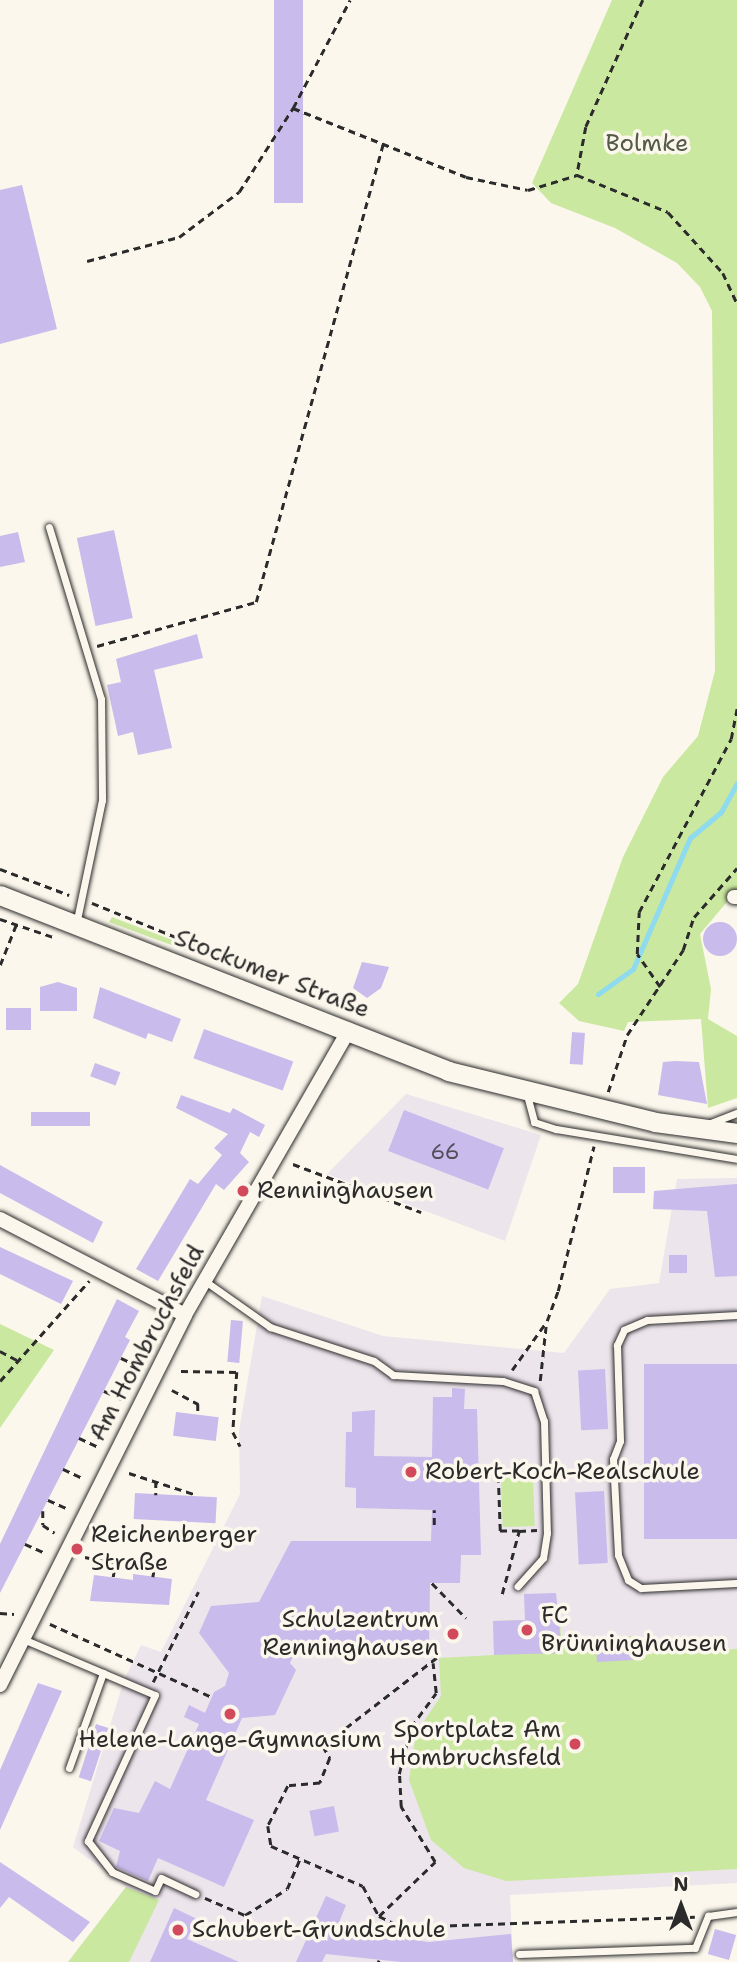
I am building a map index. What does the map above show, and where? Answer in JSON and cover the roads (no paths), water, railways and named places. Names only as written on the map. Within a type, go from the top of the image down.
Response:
[{"type":"main road","name":"Stockumer Straße","points":[[0,895],[349,1030],[527,1095],[700,1130],[737,1133]]},
{"type":"street","name":"Am Hombruchsfeld","points":[[0,1685],[185,1315],[349,1030]]},
{"type":"street","points":[[0,1219],[185,1315]]},
{"type":"lane","points":[[49,527],[89,648],[104,739],[102,800],[76,925]]},
{"type":"lane","points":[[527,1095],[534,1122],[596,1138],[737,1159]]},
{"type":"lane","points":[[700,1130],[737,1114]]},
{"type":"lane","points":[[205,1281],[270,1327],[374,1361],[393,1375],[522,1383],[538,1398],[547,1533],[543,1558],[518,1586]]},
{"type":"lane","points":[[737,1315],[647,1320],[624,1330],[617,1345],[620,1441],[613,1458],[618,1555],[628,1580],[641,1588],[737,1583]]},
{"type":"lane","points":[[23,1639],[155,1695],[89,1832],[90,1849],[112,1872],[155,1891],[161,1878],[196,1894]]},
{"type":"lane","points":[[69,1768],[103,1673]]},
{"type":"lane","points":[[519,1954],[695,1948],[708,1916],[737,1912]]},
{"type":"waterway","points":[[598,994],[633,969],[690,838],[721,812],[737,783]]},
{"type":"place","name":"Renninghausen","points":[[243,1191]]},
{"type":"place","name":"Robert-Koch-Realschule","points":[[411,1472]]},
{"type":"place","name":"Reichenberger Straße","points":[[77,1549]]},
{"type":"place","name":"FC Brünninghausen","points":[[527,1630]]},
{"type":"place","name":"Schulzentrum Renninghausen","points":[[453,1634]]},
{"type":"place","name":"Helene-Lange-Gymnasium","points":[[230,1714]]},
{"type":"place","name":"Sportplatz Am Hombruchsfeld","points":[[575,1744]]},
{"type":"place","name":"Schubert-Grundschule","points":[[178,1930]]},
{"type":"park label","name":"Bolmke","points":[[647,144]]}]
